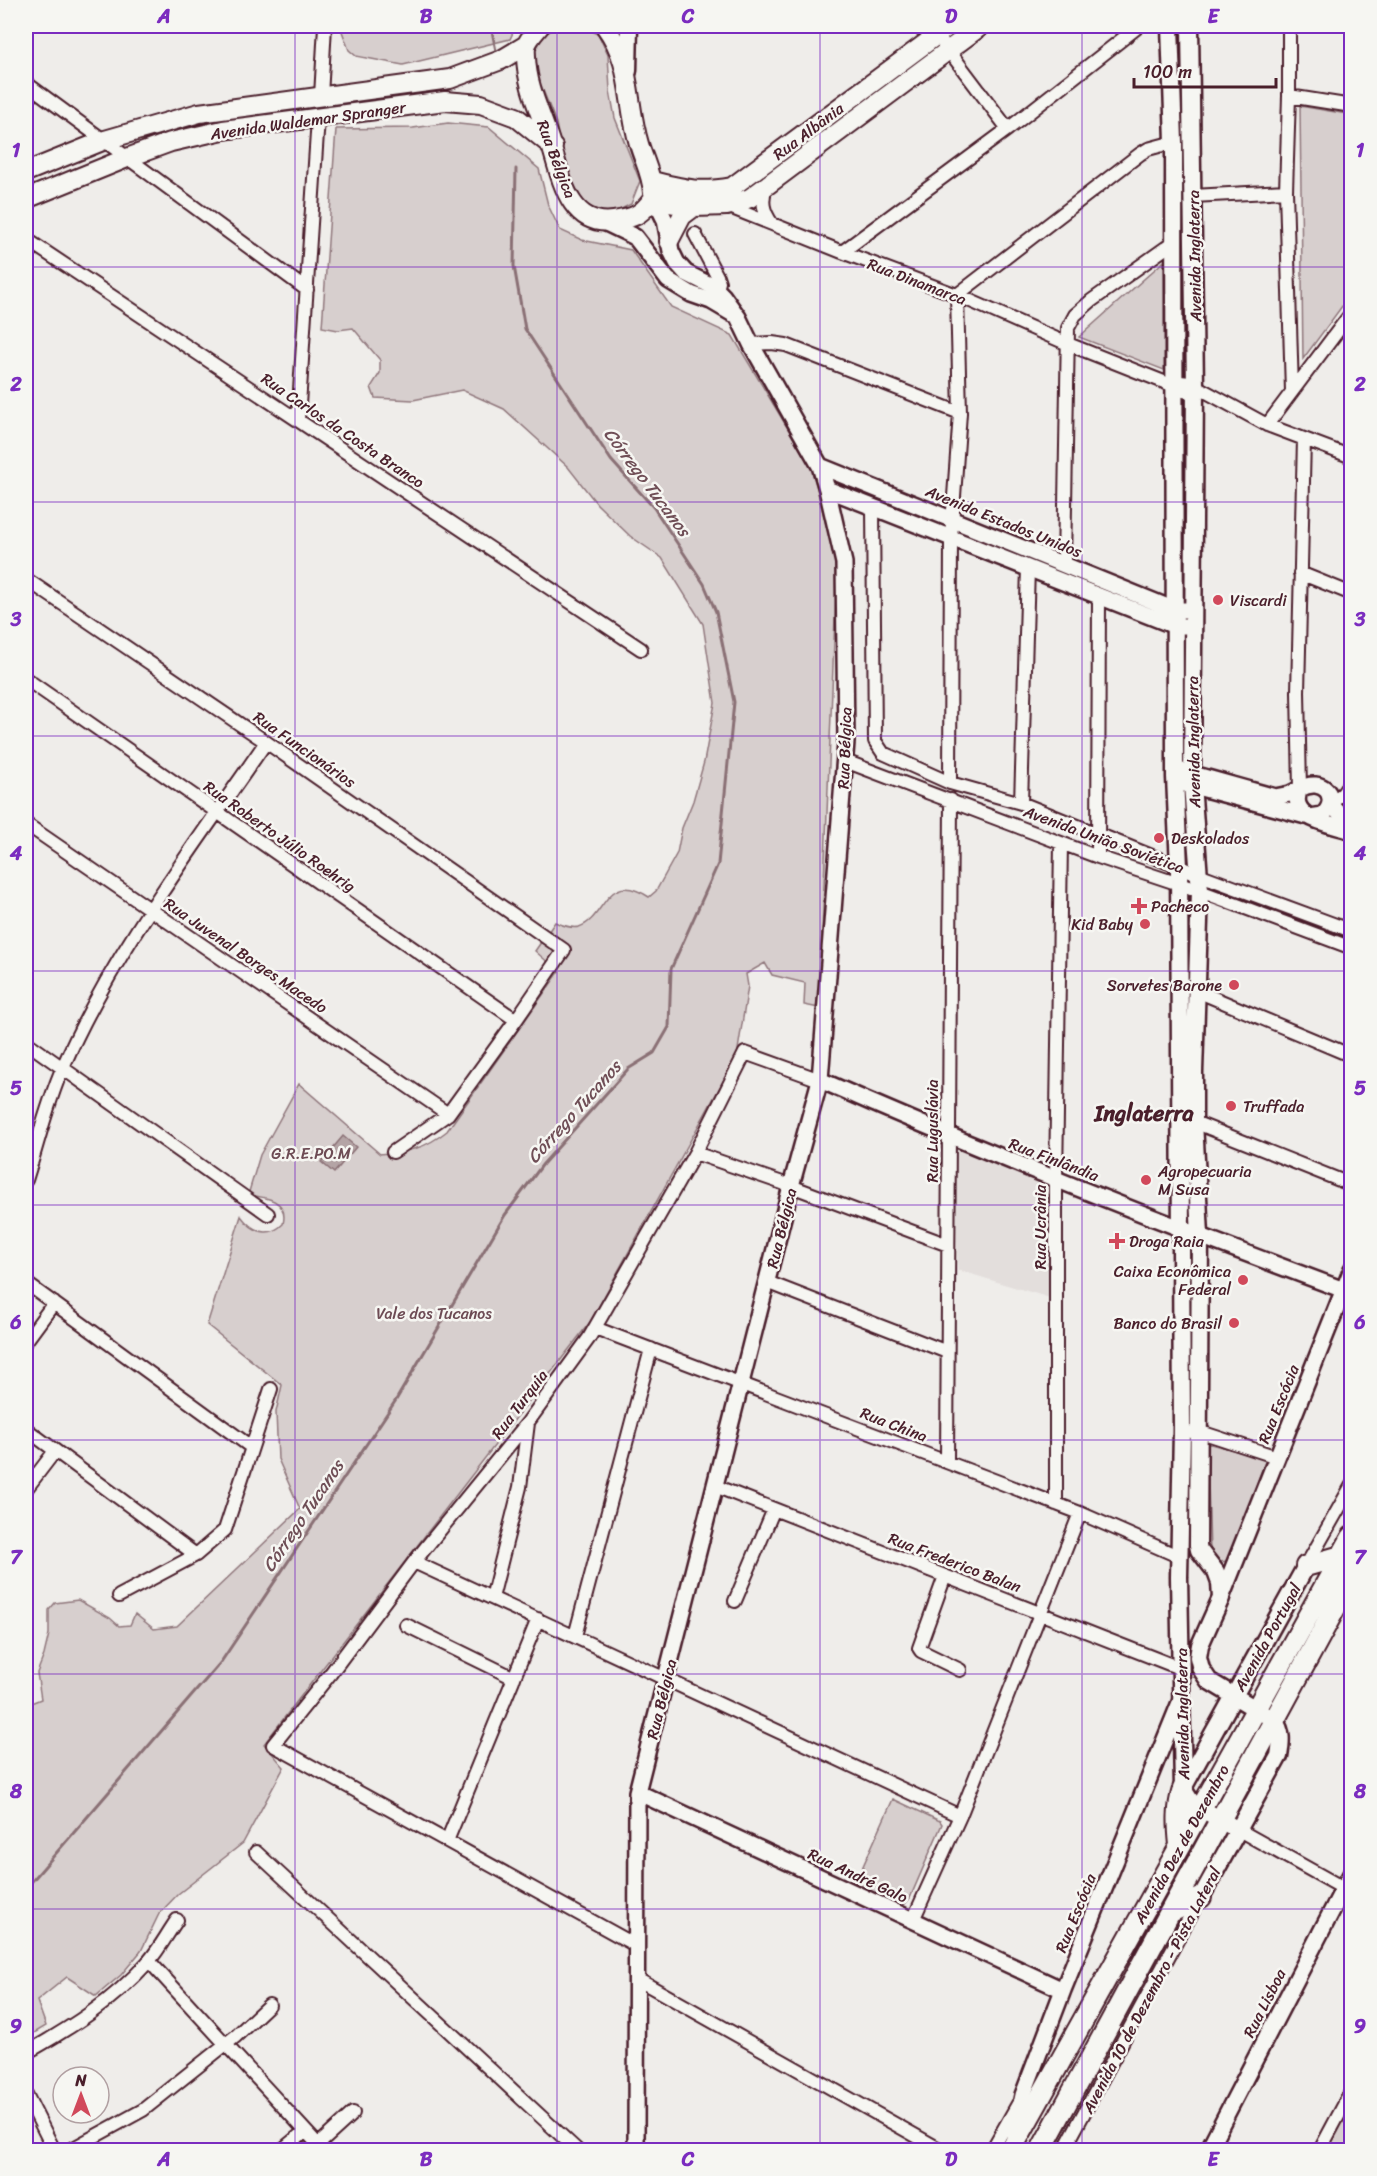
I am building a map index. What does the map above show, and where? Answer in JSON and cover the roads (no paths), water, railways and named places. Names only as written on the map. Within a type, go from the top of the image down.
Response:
[{"type":"highway","name":"Avenida Dez de Dezembro","points":[[1012,2150],[1352,1537]]},
{"type":"highway","points":[[1306,1566],[1341,1556]]},
{"type":"highway","name":"Avenida Dez de Dezembro","points":[[1041,2151],[1171,1912],[1229,1825],[1274,1720],[1352,1577]]},
{"type":"highway","points":[[1180,1845],[1179,1801],[1183,1789]]},
{"type":"highway","points":[[1171,1912],[1201,1897]]},
{"type":"main road","points":[[526,45],[540,26]]},
{"type":"main road","points":[[605,26],[618,46],[628,75]]},
{"type":"main road","name":"Rua Bélgica","points":[[628,26],[628,75],[638,144],[652,181],[652,200]]},
{"type":"main road","name":"Rua Albânia","points":[[727,206],[750,198],[981,26]]},
{"type":"main road","name":"Avenida Inglaterra","points":[[1170,26],[1174,142],[1174,386],[1183,618],[1200,891],[1197,991],[1187,1055]]},
{"type":"main road","name":"Avenida Inglaterra","points":[[1190,26],[1195,387],[1175,775],[1187,1055],[1181,1227],[1180,1557],[1183,1789],[1192,1803],[1229,1825]]},
{"type":"main road","name":"Rua Albânia","points":[[652,181],[692,191],[732,188],[943,30]]},
{"type":"main road","name":"Avenida Waldemar Spranger","points":[[26,172],[105,140],[199,113],[450,79],[501,60],[526,45]]},
{"type":"main road","name":"Rua Bélgica","points":[[526,45],[527,78],[553,147],[569,199],[584,215],[604,222]]},
{"type":"main road","name":"Avenida Waldemar Spranger","points":[[26,199],[171,142],[223,130],[445,101],[481,104],[516,117],[553,147]]},
{"type":"main road","points":[[604,222],[632,218],[644,211],[652,200]]},
{"type":"main road","name":"Rua Dinamarca","points":[[652,200],[694,207],[727,206]]},
{"type":"main road","points":[[669,241],[682,216],[694,207]]},
{"type":"main road","name":"Avenida Inglaterra","points":[[1187,1072],[1194,1122],[1200,1235],[1199,1550]]},
{"type":"main road","points":[[1180,1557],[1192,1556],[1199,1550],[1216,1572],[1220,1583],[1221,1598]]},
{"type":"main road","name":"Avenida Portugal","points":[[1183,1789],[1306,1566]]},
{"type":"main road","name":"Avenida Inglaterra","points":[[1221,1598],[1200,1645],[1198,1657],[1201,1669],[1209,1681],[1274,1720]]},
{"type":"main road","points":[[1183,1694],[1209,1681]]},
{"type":"main road","name":"Avenida 10 de Dezembro - Pista Lateral","points":[[1201,1897],[1229,1825]]},
{"type":"street","points":[[321,96],[325,26]]},
{"type":"street","points":[[842,252],[1008,129],[1139,26]]},
{"type":"street","points":[[1289,26],[1286,191],[1292,392]]},
{"type":"street","points":[[943,30],[949,50],[1008,129]]},
{"type":"street","points":[[26,83],[307,290]]},
{"type":"street","points":[[1289,96],[1352,106]]},
{"type":"street","points":[[298,420],[318,118]]},
{"type":"street","points":[[950,783],[951,538],[960,413],[957,295],[1140,154],[1148,149],[1174,142]]},
{"type":"street","points":[[766,186],[762,199],[764,213],[772,224]]},
{"type":"street","points":[[1174,198],[1188,192],[1193,196],[1286,191]]},
{"type":"street","name":"Rua Bélgica","points":[[636,2151],[637,1792],[820,1080],[845,761],[844,563],[827,489],[819,466],[738,317],[717,289],[686,273],[677,263],[665,220],[652,200]]},
{"type":"street","name":"Rua Dinamarca","points":[[727,206],[957,295],[1068,344],[1174,386],[1185,382],[1267,425],[1352,457]]},
{"type":"street","name":"Rua Bélgica","points":[[604,222],[635,237],[668,280],[738,317]]},
{"type":"street","points":[[695,234],[717,276],[719,282],[717,289]]},
{"type":"street","name":"Rua Carlos da Costa Branco","points":[[26,239],[641,649]]},
{"type":"street","points":[[1064,565],[1068,328],[1075,315],[1174,242]]},
{"type":"street","points":[[1267,425],[1352,312]]},
{"type":"street","points":[[751,344],[786,345],[960,413]]},
{"type":"street","points":[[1291,354],[1296,361],[1310,367]]},
{"type":"street","points":[[1304,439],[1298,692],[1300,789],[1296,803],[1300,811],[1308,817],[1323,814],[1330,802],[1340,798],[1345,792],[1352,777]]},
{"type":"street","name":"Avenida Estados Unidos","points":[[819,466],[1064,565],[1183,618]]},
{"type":"street","name":"Avenida Estados Unidos","points":[[827,489],[1099,596],[1183,618]]},
{"type":"street","name":"Avenida União Soviética","points":[[873,507],[875,741],[883,753],[950,783],[1021,803],[1179,867],[1352,931]]},
{"type":"street","points":[[1021,803],[1028,568]]},
{"type":"street","points":[[1300,573],[1352,594]]},
{"type":"street","name":"Rua Funcionários","points":[[26,579],[266,742],[564,950],[516,1020]]},
{"type":"street","points":[[1098,857],[1099,596]]},
{"type":"street","name":"Rua Roberto Júlio Roehrig","points":[[26,679],[516,1020]]},
{"type":"street","points":[[26,1180],[62,1068],[106,980],[150,910],[266,742]]},
{"type":"street","name":"Avenida União Soviética","points":[[845,761],[1098,857],[1200,891],[1352,948]]},
{"type":"street","points":[[1175,775],[1275,797],[1290,794],[1310,784],[1321,786],[1329,794],[1330,802],[1344,818],[1352,820]]},
{"type":"street","points":[[1192,778],[1352,831]]},
{"type":"street","name":"Rua Luguslávia","points":[[947,1462],[951,800]]},
{"type":"street","name":"Rua Juvenal Borges Macedo","points":[[26,824],[448,1114]]},
{"type":"street","name":"Rua Ucrânia","points":[[1056,1504],[1056,1179],[1061,843]]},
{"type":"street","points":[[1197,991],[1352,1056]]},
{"type":"street","points":[[393,1152],[448,1114],[516,1020]]},
{"type":"street","points":[[26,1042],[268,1214]]},
{"type":"street","name":"Rua Finlândia","points":[[746,1053],[820,1080],[948,1136],[1056,1179],[1348,1291]]},
{"type":"street","name":"Rua Turquia","points":[[447,1841],[273,1745],[331,1673],[414,1562],[528,1422],[595,1328],[695,1153],[746,1053]]},
{"type":"street","points":[[1194,1122],[1352,1185]]},
{"type":"street","points":[[695,1153],[948,1245]]},
{"type":"street","name":"Rua Escócia","points":[[1221,1598],[1277,1457],[1348,1291],[1352,1269]]},
{"type":"street","points":[[767,1282],[947,1352]]},
{"type":"street","points":[[26,1283],[251,1447]]},
{"type":"street","points":[[26,1341],[54,1304]]},
{"type":"street","name":"Rua China","points":[[595,1328],[1080,1513],[1180,1557]]},
{"type":"street","points":[[576,1636],[651,1349]]},
{"type":"street","points":[[119,1596],[196,1555],[225,1530],[271,1389]]},
{"type":"street","points":[[492,1598],[520,1487],[528,1422]]},
{"type":"street","points":[[26,1429],[196,1555]]},
{"type":"street","points":[[1182,1431],[1200,1432],[1277,1457]]},
{"type":"street","points":[[26,1489],[55,1451]]},
{"type":"street","name":"Avenida Portugal","points":[[1306,1566],[1352,1485]]},
{"type":"street","name":"Rua Frederico Balan","points":[[716,1486],[1182,1669]]},
{"type":"street","points":[[735,1601],[774,1509]]},
{"type":"street","points":[[913,1920],[960,1816],[1080,1513]]},
{"type":"street","name":"Rua Escócia","points":[[1216,1572],[1239,1553]]},
{"type":"street","points":[[414,1562],[960,1816]]},
{"type":"street","points":[[945,1576],[920,1648],[921,1651],[960,1670]]},
{"type":"street","points":[[538,1618],[447,1841],[637,1946]]},
{"type":"street","points":[[406,1625],[514,1678]]},
{"type":"street","name":"Rua Escócia","points":[[1012,2150],[1023,2095],[1183,1694]]},
{"type":"street","name":"Rua André Galo","points":[[637,1792],[1063,1990]]},
{"type":"street","points":[[1229,1825],[1343,1888]]},
{"type":"street","points":[[256,1852],[577,2151]]},
{"type":"street","name":"Rua Lisboa","points":[[1208,2151],[1352,1872]]},
{"type":"street","name":"Avenida 10 de Dezembro - Pista Lateral","points":[[1064,2151],[1201,1897]]},
{"type":"street","points":[[26,2053],[71,2027],[113,1998],[149,1961],[177,1920]]},
{"type":"street","points":[[149,1961],[227,2043],[320,2148],[353,2112]]},
{"type":"street","points":[[637,1979],[941,2151]]},
{"type":"street","points":[[70,2151],[143,2110],[227,2043],[269,2005]]},
{"type":"street","points":[[1320,2151],[1352,2090]]},
{"type":"street","points":[[26,2094],[54,2151]]},
{"type":"street","points":[[992,2151],[1023,2095]]},
{"type":"street","points":[[282,2151],[305,2131]]},
{"type":"waterway","name":"Córrego Tucanos","points":[[491,26],[496,51]]},
{"type":"waterway","name":"Córrego Tucanos","points":[[26,1888],[221,1662],[396,1400],[505,1215],[543,1164],[628,1069],[654,1053],[669,1027],[671,969],[718,864],[734,702],[716,612],[704,584],[654,508],[611,460],[525,329],[514,266],[516,169]]},
{"type":"place","name":"Viscardi","points":[[1218,600]]},
{"type":"place","name":"Deskolados","points":[[1159,838]]},
{"type":"place","name":"Pacheco","points":[[1139,906]]},
{"type":"place","name":"Kid Baby","points":[[1145,924]]},
{"type":"place","name":"Sorvetes Barone","points":[[1234,985]]},
{"type":"place","name":"Truffada","points":[[1231,1106]]},
{"type":"place","name":"Agropecuaria M Susa","points":[[1146,1180]]},
{"type":"place","name":"Droga Raia","points":[[1117,1241]]},
{"type":"place","name":"Caixa Econômica Federal","points":[[1243,1280]]},
{"type":"place","name":"Banco do Brasil","points":[[1234,1323]]},
{"type":"district","name":"Inglaterra","points":[[1144,1113]]},
{"type":"park label","name":"G.R.E.PO.M","points":[[311,1153]]},
{"type":"park label","name":"Vale dos Tucanos","points":[[434,1313]]}]
